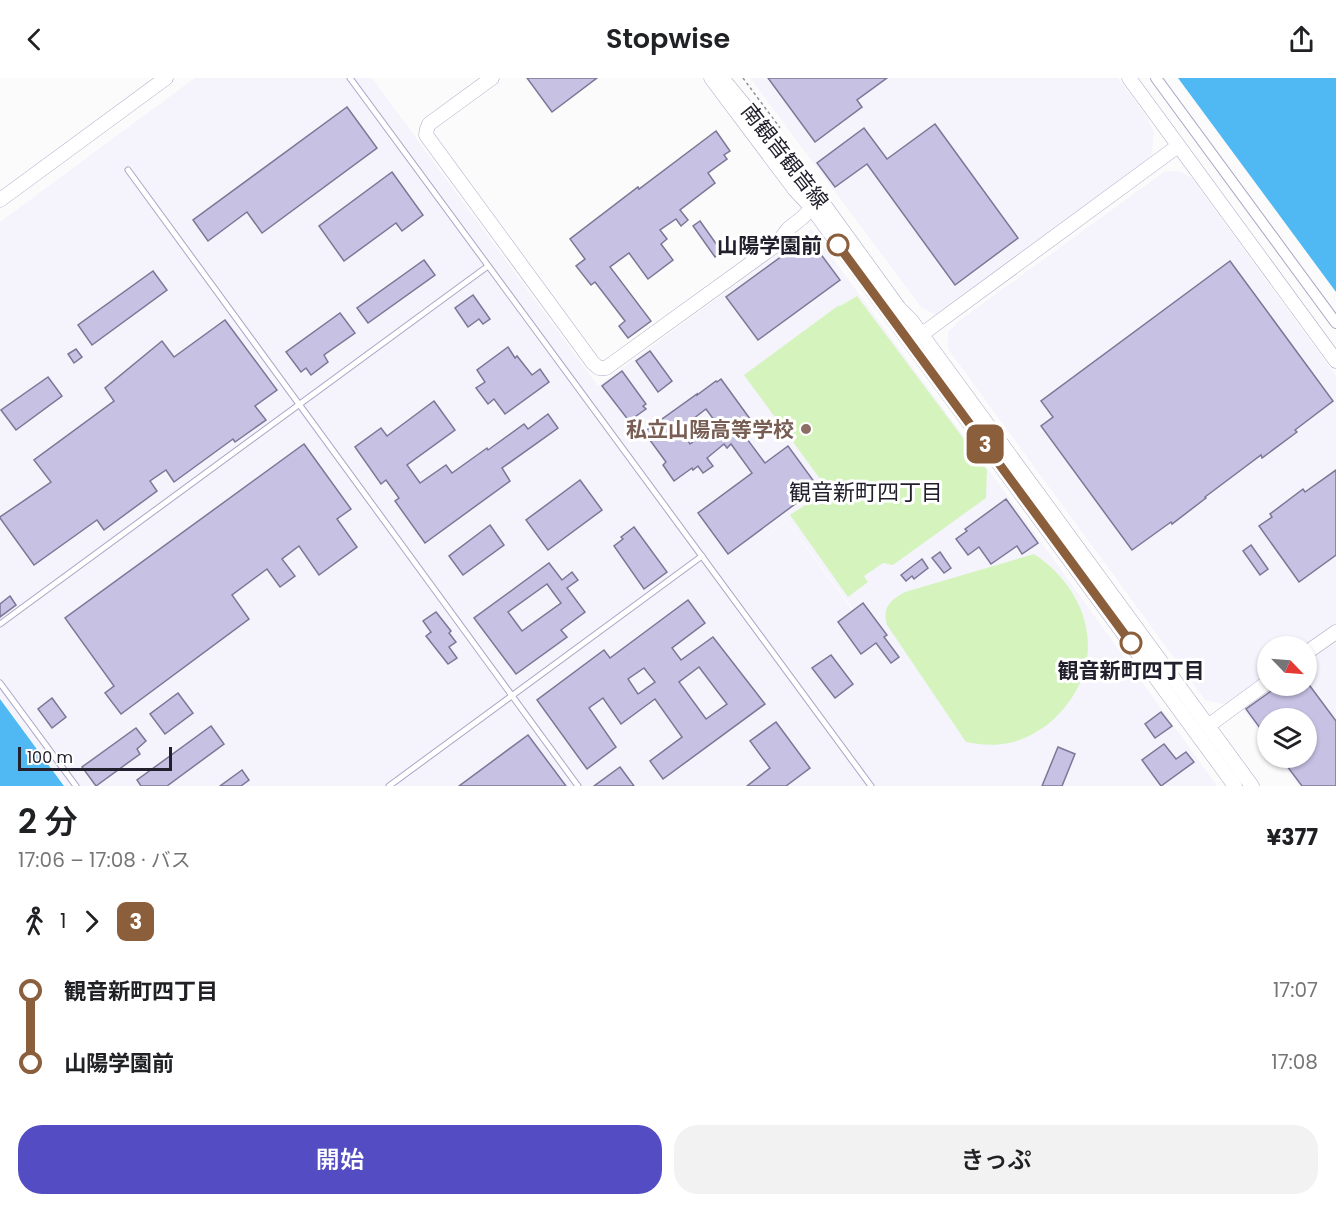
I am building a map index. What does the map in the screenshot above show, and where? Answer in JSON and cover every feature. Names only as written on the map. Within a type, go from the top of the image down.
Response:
[{"type":"street","points":[[0,200],[166,78]]},
{"type":"street","points":[[492,78],[429,124],[426,135],[586,354],[599,368],[606,368],[776,245],[788,229],[815,203]]},
{"type":"street","name":"南観音観音線","points":[[711,78],[795,190],[815,203]]},
{"type":"street","name":"南観音観音線","points":[[723,78],[807,181],[815,203],[1252,786]]},
{"type":"street","points":[[1129,78],[1336,361]]},
{"type":"street","points":[[1156,78],[1336,323]]},
{"type":"street","points":[[916,338],[1178,146]]},
{"type":"street","name":"南観音観音線","points":[[916,338],[1235,786]]},
{"type":"street","points":[[1317,645],[1336,632]]},
{"type":"street","points":[[1208,726],[1257,690]]},
{"type":"lane","points":[[350,78],[870,786]]},
{"type":"lane","points":[[128,170],[578,786]]},
{"type":"lane","points":[[0,624],[488,266]]},
{"type":"lane","points":[[389,786],[702,556]]},
{"type":"lane","points":[[0,683],[76,786]]},
{"type":"shaded area","points":[[195,78],[372,78],[598,386],[811,229],[1217,786],[65,786],[0,698],[0,222]],"holes":[[[787,520],[853,609],[856,608],[852,610],[787,521],[742,555]]]},
{"type":"shaded area","points":[[750,78],[1118,78],[1146,116],[1154,133],[1151,158],[936,315],[921,307]]},
{"type":"shaded area","points":[[1177,171],[1191,177],[1336,376],[1336,786],[1299,786],[1286,768],[1317,768],[1317,708],[1257,708],[1257,729],[1242,708],[1205,700],[948,349],[948,332],[960,320],[1164,172]]},
{"type":"green space","points":[[857,296],[987,470],[986,498],[893,565],[883,563],[864,576],[868,582],[848,597],[790,515],[822,494],[823,483],[744,375],[839,305]]},
{"type":"green space","points":[[1034,554],[1054,570],[1070,589],[1081,609],[1087,631],[1088,654],[1083,676],[1072,698],[1055,718],[1037,731],[1017,741],[1002,744],[966,742],[887,625],[888,605],[905,592]]},
{"type":"water","points":[[1178,78],[1336,78],[1336,292]]},
{"type":"water","points":[[0,699],[64,786],[0,786]]},
{"type":"building","points":[[527,78],[597,78],[552,112]]},
{"type":"building","points":[[768,78],[887,78],[857,100],[862,107],[815,142]]},
{"type":"building","points":[[347,107],[377,148],[262,233],[247,212],[208,241],[193,220]]},
{"type":"building","points":[[935,124],[1018,238],[955,285],[867,164],[835,187],[817,163],[864,128],[887,159]]},
{"type":"building","points":[[716,131],[730,151],[724,155],[727,159],[708,173],[715,183],[680,210],[688,220],[681,226],[676,219],[660,230],[667,239],[661,244],[673,260],[648,279],[629,253],[610,267],[651,321],[628,338],[619,326],[625,321],[595,282],[591,285],[576,266],[585,259],[570,239]]},
{"type":"building","points":[[392,172],[423,215],[402,231],[396,223],[344,261],[319,226]]},
{"type":"building","points":[[700,221],[722,252],[715,257],[693,226]]},
{"type":"building","points":[[808,237],[840,280],[758,340],[726,297]]},
{"type":"building","points":[[424,260],[435,275],[368,323],[357,308]]},
{"type":"building","points":[[1230,261],[1333,401],[1262,458],[1261,455],[1172,524],[1171,522],[1132,550],[1041,426],[1053,417],[1041,401]]},
{"type":"building","points":[[153,271],[167,290],[92,345],[78,325]]},
{"type":"building","points":[[473,295],[490,319],[483,324],[479,319],[468,327],[455,308]]},
{"type":"building","points":[[340,313],[355,333],[324,355],[328,362],[311,375],[306,368],[301,372],[286,352]]},
{"type":"building","points":[[225,320],[277,390],[255,406],[266,420],[235,442],[233,439],[174,482],[166,470],[150,481],[157,491],[104,530],[97,520],[34,565],[0,517],[51,482],[34,460],[114,401],[105,388],[162,341],[174,357]]},
{"type":"building","points":[[508,347],[515,358],[517,356],[532,375],[540,369],[549,382],[505,414],[494,399],[488,404],[476,388],[485,382],[477,370]]},
{"type":"building","points":[[76,349],[82,357],[74,363],[68,354]]},
{"type":"building","points":[[650,351],[672,381],[658,392],[636,361]]},
{"type":"building","points":[[622,371],[646,404],[643,406],[646,409],[629,421],[602,386]]},
{"type":"building","points":[[48,377],[62,396],[16,430],[1,410]]},
{"type":"building","points":[[721,379],[753,423],[749,425],[752,429],[744,435],[765,463],[788,446],[818,487],[728,554],[698,513],[752,473],[731,444],[727,448],[724,444],[707,458],[713,466],[703,473],[698,466],[693,470],[692,468],[674,481],[663,465],[666,462],[644,432]],"holes":[[[706,409],[717,424],[690,444],[680,429]]]},
{"type":"building","points":[[434,401],[455,430],[407,465],[420,483],[446,465],[452,473],[524,424],[528,429],[548,414],[558,428],[502,468],[510,481],[425,543],[395,501],[399,498],[386,480],[381,484],[355,447],[381,428],[387,436]]},
{"type":"building","points":[[304,444],[351,509],[337,519],[357,547],[319,575],[299,546],[282,559],[295,576],[280,587],[267,569],[232,595],[249,619],[121,714],[105,693],[114,686],[65,618]]},
{"type":"building","points":[[1336,470],[1336,555],[1299,582],[1259,526],[1272,517],[1270,514],[1303,489],[1305,492]]},
{"type":"building","points":[[580,480],[602,510],[548,550],[526,520]]},
{"type":"building","points":[[1006,499],[1038,543],[1022,554],[1017,546],[991,564],[979,547],[968,555],[956,539],[967,531],[965,529]]},
{"type":"building","points":[[490,525],[504,545],[463,575],[449,556]]},
{"type":"building","points":[[634,527],[667,572],[644,589],[614,546]]},
{"type":"building","points":[[1251,545],[1268,569],[1260,575],[1243,551]]},
{"type":"building","points":[[940,552],[951,568],[944,573],[932,558]]},
{"type":"building","points":[[922,559],[928,568],[914,579],[912,576],[906,581],[901,575]]},
{"type":"building","points":[[549,563],[562,580],[572,572],[578,580],[567,588],[585,612],[561,630],[567,637],[516,674],[474,618]],"holes":[[[547,584],[561,603],[522,631],[508,612]]]},
{"type":"building","points":[[10,596],[16,605],[0,617],[0,604]]},
{"type":"building","points":[[688,600],[705,623],[672,648],[681,660],[713,637],[765,704],[663,779],[650,761],[682,737],[655,699],[621,724],[603,698],[589,708],[616,747],[587,769],[537,700],[604,650],[610,658]],"holes":[[[699,667],[727,704],[706,719],[679,682]],[[644,668],[655,682],[638,694],[628,679]]]},
{"type":"building","points":[[863,603],[887,635],[884,637],[899,657],[891,663],[876,643],[861,654],[838,622]]},
{"type":"building","points":[[436,612],[451,631],[449,633],[456,642],[449,647],[457,658],[448,664],[426,636],[431,632],[423,621]]},
{"type":"building","points":[[831,655],[853,684],[835,698],[812,668]]},
{"type":"building","points":[[178,693],[193,713],[165,734],[150,714]]},
{"type":"building","points":[[1317,695],[1336,721],[1336,786],[1302,786],[1288,768],[1317,768],[1317,708],[1257,708],[1257,724],[1246,709],[1264,696]]},
{"type":"building","points":[[52,698],[66,717],[52,728],[38,709]]},
{"type":"building","points":[[1161,712],[1172,726],[1155,738],[1145,724]]},
{"type":"building","points":[[776,722],[810,768],[786,786],[747,786],[770,768],[750,741]]},
{"type":"building","points":[[211,726],[224,744],[167,786],[141,786],[137,780]]},
{"type":"building","points":[[136,728],[146,741],[137,749],[140,754],[96,786],[82,767]]},
{"type":"building","points":[[528,735],[566,786],[459,786]]},
{"type":"building","points":[[1164,744],[1176,759],[1186,752],[1194,762],[1161,786],[1142,760]]},
{"type":"building","points":[[1058,747],[1075,754],[1062,786],[1042,786]]},
{"type":"building","points":[[620,767],[634,786],[594,786]]},
{"type":"building","points":[[242,770],[249,780],[241,786],[220,786]]},
{"type":"bus line","name":"3","points":[[838,245],[1131,643]]},
{"type":"place","name":"山陽学園前","points":[[838,245]]},
{"type":"place","name":"私立山陽高等学校","points":[[806,429]]},
{"type":"place","name":"観音新町四丁目","points":[[1131,643]]},
{"type":"district","name":"観音新町四丁目","points":[[866,492]]}]
